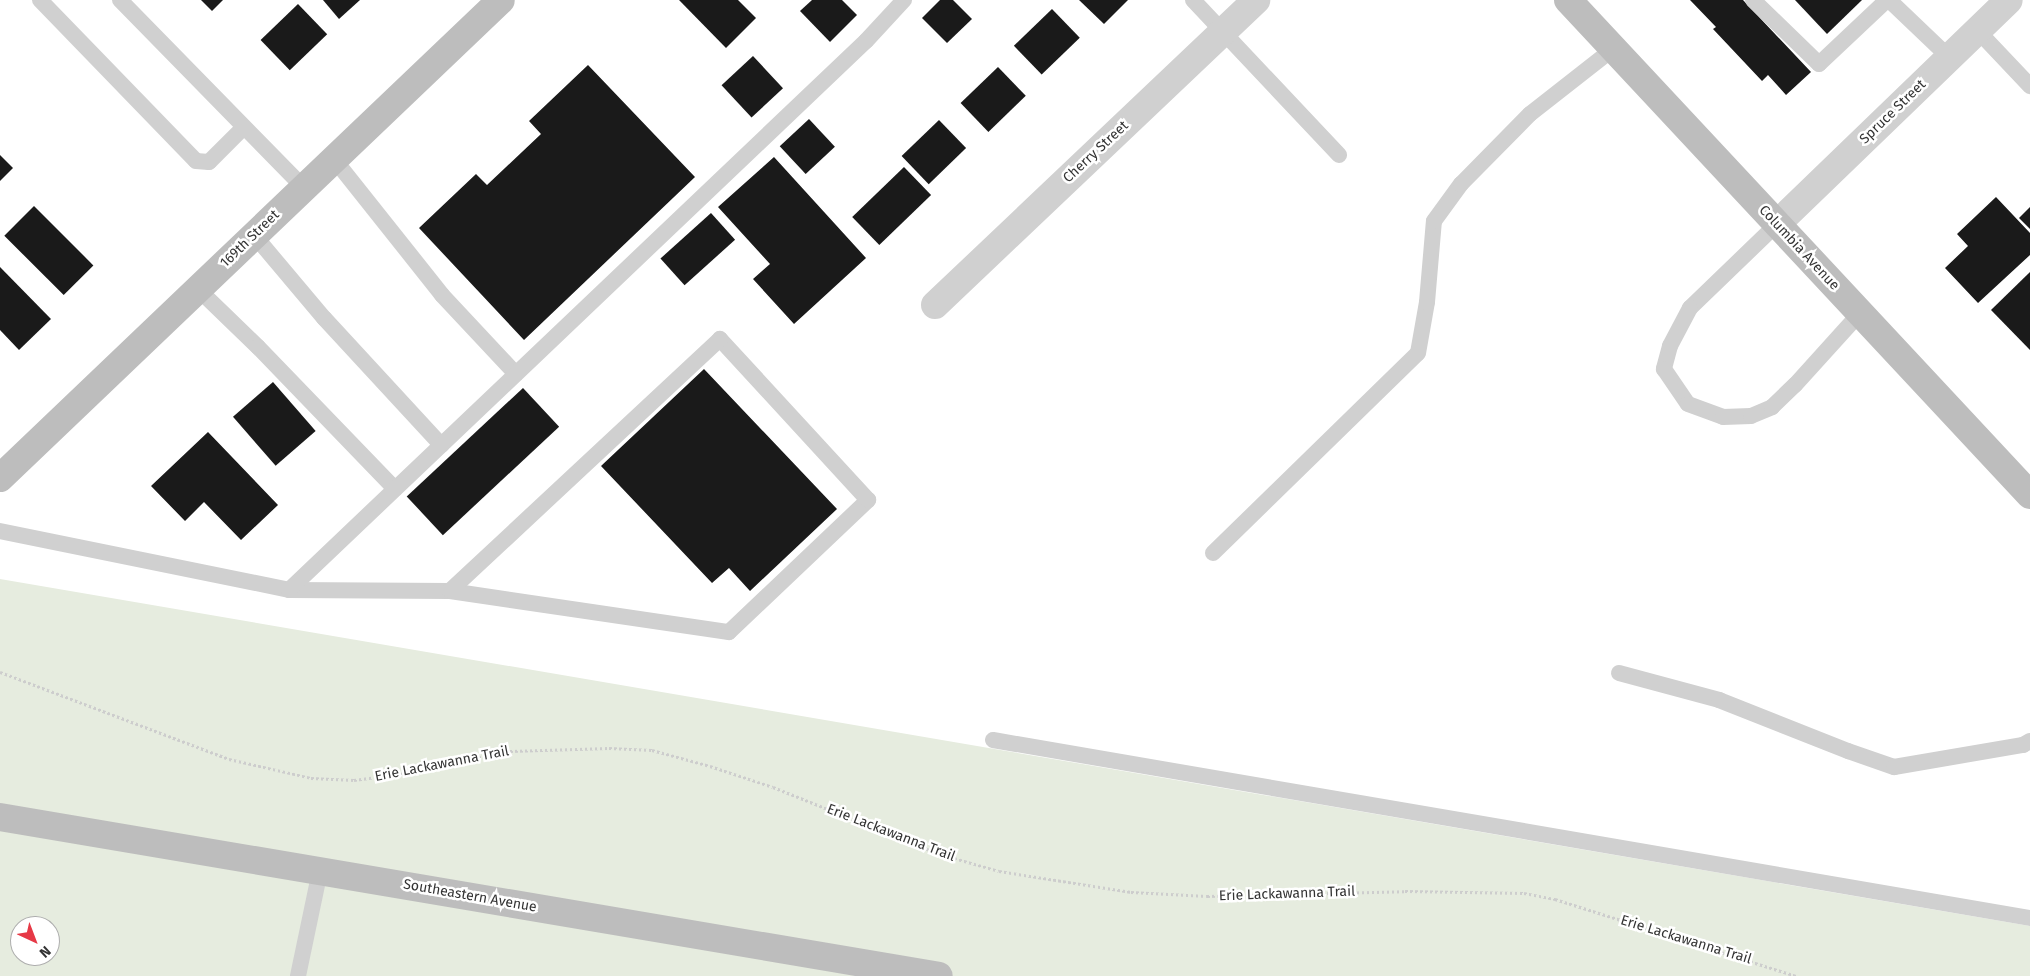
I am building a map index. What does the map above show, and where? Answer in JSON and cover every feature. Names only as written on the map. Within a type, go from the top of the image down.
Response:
[{"type":"street","name":"169th Street","points":[[0,478],[501,0]]},
{"type":"street","name":"Cherry Street","points":[[935,305],[1256,0]]},
{"type":"street","name":"Columbia Avenue","points":[[1568,0],[2030,495]]},
{"type":"street","name":"Spruce Street","points":[[1778,224],[2010,0]]},
{"type":"street","name":"Southeastern Avenue","points":[[0,817],[939,976]]},
{"type":"lane","points":[[40,0],[196,161],[209,162],[244,127]]},
{"type":"lane","points":[[120,0],[304,188]]},
{"type":"lane","points":[[289,590],[859,48],[904,0]]},
{"type":"lane","points":[[1193,0],[1339,155]]},
{"type":"lane","points":[[1753,0],[1819,64],[1888,0],[1950,58]]},
{"type":"lane","points":[[1978,31],[2030,86]]},
{"type":"lane","points":[[1213,553],[1418,353],[1427,302],[1434,221],[1461,184],[1530,114],[1614,49]]},
{"type":"lane","points":[[334,159],[442,295],[516,374]]},
{"type":"lane","points":[[1778,224],[1690,308],[1670,346],[1664,369],[1688,404],[1722,417],[1751,416],[1772,407],[1807,373],[1860,313]]},
{"type":"lane","points":[[254,235],[324,318],[441,445]]},
{"type":"lane","points":[[198,289],[258,347],[395,489]]},
{"type":"lane","points":[[0,531],[289,590],[450,591],[729,632],[868,500],[720,339],[450,591]]},
{"type":"lane","points":[[1619,673],[1719,700],[1894,767],[2024,745],[2030,741]]},
{"type":"lane","points":[[993,740],[2030,918]]},
{"type":"lane","points":[[298,976],[320,871]]},
{"type":"path","name":"Erie Lackawanna Trail","points":[[0,672],[229,759],[311,778],[354,780],[373,778],[510,750],[609,748],[652,750],[710,766],[773,787],[940,854],[999,871],[1131,892],[1207,896],[1405,890],[1524,893],[1556,899],[1796,976]]},
{"type":"shaded area","points":[[0,579],[2030,926],[2030,976],[0,976]]},
{"type":"building","points":[[201,0],[223,0],[212,11]]},
{"type":"building","points":[[323,0],[360,0],[339,19]]},
{"type":"building","points":[[679,0],[738,0],[756,18],[726,48]]},
{"type":"building","points":[[812,0],[842,0],[857,15],[830,42],[800,11]]},
{"type":"building","points":[[940,0],[953,0],[972,19],[947,43],[922,18]]},
{"type":"building","points":[[1079,0],[1128,0],[1104,24]]},
{"type":"building","points":[[1690,0],[1743,0],[1811,72],[1786,95],[1768,75],[1762,81],[1713,29],[1716,27]]},
{"type":"building","points":[[1795,0],[1862,0],[1827,34]]},
{"type":"building","points":[[298,4],[327,34],[290,70],[261,40]]},
{"type":"building","points":[[1052,9],[1080,38],[1042,75],[1014,46]]},
{"type":"building","points":[[753,56],[783,88],[752,118],[722,85]]},
{"type":"building","points":[[588,65],[695,177],[524,340],[419,228],[476,174],[487,185],[541,134],[529,121]]},
{"type":"building","points":[[998,67],[1026,96],[988,132],[961,103]]},
{"type":"building","points":[[809,119],[835,147],[806,174],[780,146]]},
{"type":"building","points":[[939,120],[966,148],[929,184],[902,156]]},
{"type":"building","points":[[0,155],[13,168],[0,181]]},
{"type":"building","points":[[774,157],[866,258],[794,324],[753,279],[770,264],[718,207]]},
{"type":"building","points":[[904,167],[931,195],[879,245],[852,217]]},
{"type":"building","points":[[1996,197],[2030,233],[2030,255],[1978,303],[1945,268],[1968,246],[1957,234]]},
{"type":"building","points":[[34,206],[93,265],[64,295],[4,236]]},
{"type":"building","points":[[2030,207],[2030,229],[2019,218]]},
{"type":"building","points":[[711,213],[735,240],[685,285],[660,259]]},
{"type":"building","points":[[0,267],[51,319],[19,350],[0,330]]},
{"type":"building","points":[[2030,272],[2030,350],[1991,310]]},
{"type":"building","points":[[704,369],[837,509],[750,591],[729,568],[712,583],[601,466]]},
{"type":"building","points":[[273,382],[316,431],[276,466],[233,417]]},
{"type":"building","points":[[523,388],[559,427],[443,535],[407,496]]},
{"type":"building","points":[[208,432],[278,505],[241,540],[204,502],[185,521],[151,486]]}]
